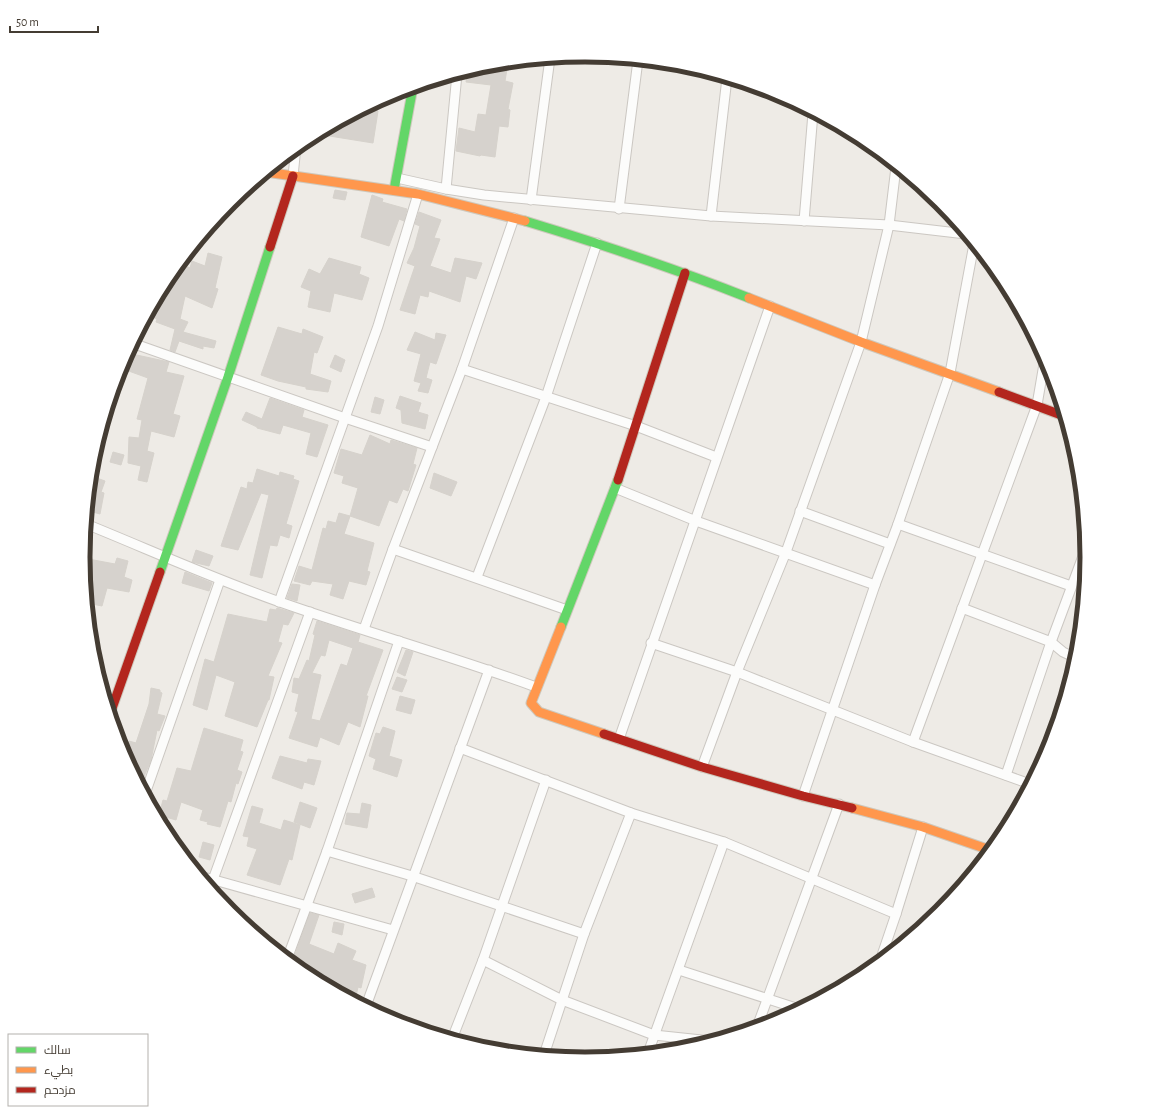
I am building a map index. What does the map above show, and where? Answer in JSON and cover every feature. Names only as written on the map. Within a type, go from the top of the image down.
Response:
[{"type":"street","points":[[531,200],[549,63]]},
{"type":"street","points":[[619,209],[637,65]]},
{"type":"street","points":[[446,189],[457,79]]},
{"type":"street","points":[[711,216],[726,83]]},
{"type":"street","points":[[394,190],[412,93]]},
{"type":"street","points":[[804,221],[813,118]]},
{"type":"street","points":[[113,706],[228,377],[293,176],[295,155]]},
{"type":"street","points":[[702,767],[737,672],[786,552],[862,342],[889,225],[895,172]]},
{"type":"street","points":[[272,173],[418,194],[514,218],[597,243],[685,273],[862,342],[1058,414]]},
{"type":"street","points":[[397,178],[446,189],[484,195],[619,209],[711,216],[889,225],[959,233]]},
{"type":"street","points":[[279,602],[378,326],[418,194]]},
{"type":"street","points":[[364,629],[462,369],[514,218]]},
{"type":"street","points":[[477,577],[546,397],[597,243]]},
{"type":"street","points":[[803,796],[875,585],[898,524],[950,373],[973,251]]},
{"type":"street","points":[[685,273],[615,488],[536,687],[531,704],[539,712],[702,767],[803,796],[839,804],[922,827],[984,848]]},
{"type":"street","points":[[619,739],[651,643],[696,521],[716,457],[770,306]]},
{"type":"street","points":[[138,345],[432,447]]},
{"type":"street","points":[[462,369],[636,426],[716,457]]},
{"type":"street","points":[[913,742],[1037,405],[1043,370]]},
{"type":"street","points":[[615,488],[696,521],[875,585]]},
{"type":"street","points":[[800,511],[890,544]]},
{"type":"street","points":[[898,524],[1071,586]]},
{"type":"street","points":[[91,526],[166,556],[220,580],[279,602],[489,670],[536,687]]},
{"type":"street","points":[[393,549],[477,577],[567,610]]},
{"type":"street","points":[[1006,775],[1051,642],[1080,564]]},
{"type":"street","points":[[147,787],[220,580]]},
{"type":"street","points":[[962,608],[1051,642],[1070,655]]},
{"type":"street","points":[[212,882],[310,612]]},
{"type":"street","points":[[289,954],[328,850],[399,641]]},
{"type":"street","points":[[651,643],[737,672],[913,742],[1025,782]]},
{"type":"street","points":[[368,1002],[412,876],[489,670]]},
{"type":"street","points":[[460,748],[631,812],[724,842],[896,914]]},
{"type":"street","points":[[454,1034],[483,960],[546,780]]},
{"type":"street","points":[[760,1020],[839,804]]},
{"type":"street","points":[[546,1050],[584,934],[631,812]]},
{"type":"street","points":[[883,952],[922,827]]},
{"type":"street","points":[[650,1048],[724,842]]},
{"type":"street","points":[[328,850],[412,876],[584,934]]},
{"type":"street","points":[[213,885],[307,907],[393,930]]},
{"type":"street","points":[[483,960],[562,1000],[654,1035],[694,1039]]},
{"type":"street","points":[[678,970],[791,1006]]},
{"type":"building","points":[[507,68],[505,81],[513,83],[508,109],[510,110],[508,127],[499,126],[495,157],[480,156],[456,151],[459,128],[475,132],[478,114],[486,115],[491,85],[466,82],[467,77]]},
{"type":"building","points":[[372,110],[378,111],[373,143],[325,135],[366,113]]},
{"type":"building","points":[[335,190],[347,192],[345,200],[333,198]]},
{"type":"building","points":[[372,195],[383,199],[382,202],[407,209],[404,221],[399,219],[389,246],[361,237]]},
{"type":"building","points":[[419,212],[441,220],[434,238],[440,239],[430,266],[451,273],[455,258],[482,263],[476,279],[466,276],[460,302],[429,291],[428,297],[420,295],[415,314],[400,310],[415,266],[407,263],[414,248],[420,226],[415,224]]},
{"type":"building","points":[[208,253],[222,257],[215,288],[218,289],[212,308],[185,296],[180,319],[188,322],[183,332],[216,341],[214,348],[203,346],[203,349],[179,341],[175,352],[170,350],[175,329],[156,322],[157,319],[152,317],[185,266],[190,268],[192,261],[205,266]]},
{"type":"building","points":[[329,258],[361,267],[359,274],[369,278],[362,300],[334,293],[330,312],[308,307],[311,291],[301,287],[309,269],[320,274]]},
{"type":"building","points":[[278,327],[302,334],[303,329],[323,337],[317,353],[314,352],[310,374],[331,381],[328,392],[306,389],[306,387],[278,381],[261,375]]},
{"type":"building","points":[[415,332],[435,340],[436,333],[446,335],[436,364],[430,362],[426,378],[432,380],[428,393],[418,391],[421,383],[414,381],[421,354],[407,350]]},
{"type":"building","points":[[133,354],[169,362],[166,372],[184,376],[173,414],[180,416],[174,437],[151,431],[147,451],[154,453],[147,482],[138,480],[141,466],[128,463],[129,437],[139,438],[142,420],[137,419],[148,378],[126,370]]},
{"type":"building","points":[[335,355],[345,360],[341,372],[330,367]]},
{"type":"building","points":[[400,396],[421,403],[418,412],[428,415],[425,429],[402,423],[401,410],[396,408]]},
{"type":"building","points":[[375,397],[384,400],[380,414],[371,412]]},
{"type":"building","points":[[270,398],[304,410],[302,417],[328,425],[317,457],[306,454],[311,433],[283,425],[280,434],[257,428],[242,420],[246,412],[262,419]]},
{"type":"building","points":[[370,435],[390,444],[391,440],[417,448],[413,464],[416,465],[408,491],[403,489],[397,503],[389,500],[379,526],[350,516],[358,488],[342,483],[344,476],[334,473],[341,449],[362,455]]},
{"type":"building","points":[[113,452],[124,455],[121,465],[110,462]]},
{"type":"building","points":[[257,469],[279,476],[280,472],[294,476],[293,479],[299,481],[286,524],[292,526],[289,538],[280,535],[277,546],[270,545],[262,578],[250,575],[269,495],[261,493],[238,550],[221,546],[241,487],[247,489],[248,482],[253,483]]},
{"type":"building","points":[[434,473],[457,482],[451,496],[430,488]]},
{"type":"building","points":[[96,478],[105,481],[101,492],[104,493],[100,514],[92,512]]},
{"type":"building","points":[[339,513],[350,516],[344,534],[374,543],[367,571],[370,572],[366,585],[349,581],[343,599],[330,595],[333,584],[312,581],[310,585],[294,581],[299,566],[312,570],[323,528],[326,529],[328,521],[336,523]]},
{"type":"building","points":[[196,550],[213,556],[209,566],[192,562]]},
{"type":"building","points":[[117,558],[128,561],[124,577],[132,580],[129,592],[107,588],[102,606],[92,604],[90,559],[115,564]]},
{"type":"building","points":[[185,572],[212,583],[209,591],[182,583]]},
{"type":"building","points":[[292,584],[300,585],[297,601],[287,598]]},
{"type":"building","points":[[277,608],[294,613],[288,625],[283,624],[278,642],[282,643],[268,676],[274,677],[269,700],[257,727],[225,716],[235,682],[216,675],[207,710],[193,705],[205,659],[214,662],[228,614],[267,622],[270,609],[276,610]]},
{"type":"building","points":[[317,621],[360,635],[358,642],[383,650],[366,696],[368,696],[360,727],[348,722],[339,745],[320,737],[317,747],[289,738],[298,712],[295,711],[299,694],[292,692],[294,678],[299,679],[307,660],[309,661],[315,635],[313,634]],"holes":[[[329,640],[353,648],[347,666],[341,664],[320,721],[311,719],[321,675],[312,673],[321,655],[325,656]]]},
{"type":"building","points":[[406,650],[413,652],[405,676],[397,672]]},
{"type":"building","points":[[397,677],[407,680],[402,692],[392,689]]},
{"type":"building","points":[[151,688],[160,690],[162,693],[157,714],[165,716],[159,731],[157,730],[151,760],[143,779],[127,747],[129,741],[136,743],[149,704]]},
{"type":"building","points":[[400,696],[415,700],[411,714],[396,710]]},
{"type":"building","points":[[383,727],[395,731],[389,756],[402,760],[397,777],[373,769],[376,759],[369,756],[376,733],[380,734]]},
{"type":"building","points":[[204,728],[243,740],[240,751],[243,752],[237,770],[242,772],[238,784],[236,783],[231,802],[228,801],[220,827],[207,824],[208,822],[200,820],[203,810],[181,802],[176,820],[163,816],[160,811],[163,800],[167,801],[177,768],[191,771]]},
{"type":"building","points":[[280,756],[307,763],[308,759],[321,761],[314,785],[304,782],[302,789],[272,778]]},
{"type":"building","points":[[300,802],[317,808],[310,828],[294,822]]},
{"type":"building","points":[[362,803],[371,805],[367,828],[345,824],[347,813],[360,814]]},
{"type":"building","points":[[252,806],[263,809],[259,823],[281,830],[284,820],[300,825],[292,860],[289,859],[280,885],[247,875],[257,849],[247,846],[249,837],[243,836]]},
{"type":"building","points":[[203,842],[214,845],[210,860],[199,857]]},
{"type":"building","points":[[372,888],[375,897],[355,903],[352,894]]},
{"type":"building","points":[[310,913],[319,915],[309,944],[334,954],[338,943],[356,951],[352,960],[366,965],[361,988],[358,987],[356,996],[309,969],[294,958]]},
{"type":"building","points":[[334,922],[344,924],[342,935],[332,932]]},
{"type":"traffic: fast","points":[[394,190],[412,93]]},
{"type":"traffic: fast","points":[[525,221],[638,257],[749,298]]},
{"type":"traffic: fast","points":[[160,572],[228,377],[270,247]]},
{"type":"traffic: fast","points":[[561,627],[618,480]]},
{"type":"traffic: slow","points":[[272,173],[418,194],[525,221]]},
{"type":"traffic: slow","points":[[749,298],[861,342],[999,392]]},
{"type":"traffic: slow","points":[[561,627],[531,703],[539,712],[604,734]]},
{"type":"traffic: slow","points":[[852,808],[923,827],[984,848]]},
{"type":"traffic: jam","points":[[270,247],[293,176]]},
{"type":"traffic: jam","points":[[618,480],[685,273]]},
{"type":"traffic: jam","points":[[999,392],[1058,414]]},
{"type":"traffic: jam","points":[[113,706],[160,572]]},
{"type":"traffic: jam","points":[[604,734],[702,767],[803,796],[852,808]]}]
